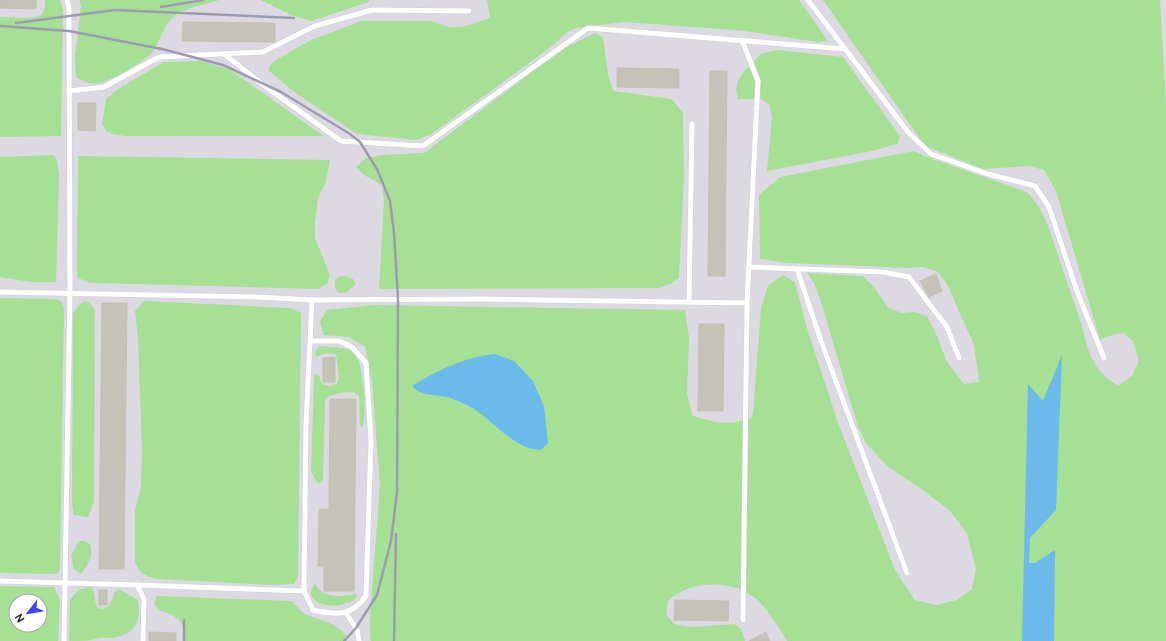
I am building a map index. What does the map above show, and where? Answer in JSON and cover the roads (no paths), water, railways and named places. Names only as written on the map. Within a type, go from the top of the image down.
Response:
[{"type":"lane","points":[[64,641],[70,292],[69,7],[67,0]]},
{"type":"lane","points":[[808,0],[908,132],[931,154],[988,174],[1035,186],[1049,207],[1078,294],[1104,358]]},
{"type":"lane","points":[[69,91],[104,87],[159,58],[263,52],[315,26],[372,10],[469,11]]},
{"type":"lane","points":[[224,54],[266,87],[341,141],[423,146],[588,28],[845,49]]},
{"type":"lane","points":[[742,40],[758,81],[747,303],[743,620]]},
{"type":"lane","points":[[689,302],[692,124]]},
{"type":"lane","points":[[749,267],[883,272],[909,277],[947,327],[959,358]]},
{"type":"lane","points":[[797,268],[821,341],[907,573]]},
{"type":"lane","points":[[0,292],[70,292],[312,300],[482,299],[747,303]]},
{"type":"lane","points":[[311,341],[338,341],[352,347],[366,363],[371,442],[366,596],[359,606],[346,612],[333,614],[313,610],[304,591],[306,424],[312,300]]},
{"type":"lane","points":[[0,581],[137,584],[304,591]]},
{"type":"lane","points":[[137,584],[144,599],[143,641]]},
{"type":"lane","points":[[346,612],[357,630],[359,641]]},
{"type":"water","points":[[495,354],[514,361],[533,381],[544,406],[548,443],[541,450],[521,445],[478,412],[455,399],[424,394],[412,386],[432,374],[462,361]]},
{"type":"water","points":[[1062,355],[1056,510],[1030,538],[1029,563],[1035,563],[1055,550],[1054,641],[1022,641],[1028,384],[1043,401]]},
{"type":"railway","points":[[161,7],[203,0]]},
{"type":"railway","points":[[16,23],[115,10],[294,18]]},
{"type":"railway","points":[[0,26],[69,31],[162,49],[223,65],[281,92],[350,134],[360,142],[377,169],[390,201],[394,233],[398,299],[397,492],[391,541],[377,595],[356,628],[344,641]]},
{"type":"railway","points":[[394,641],[396,534]]},
{"type":"railway","points":[[184,620],[184,641]]}]
